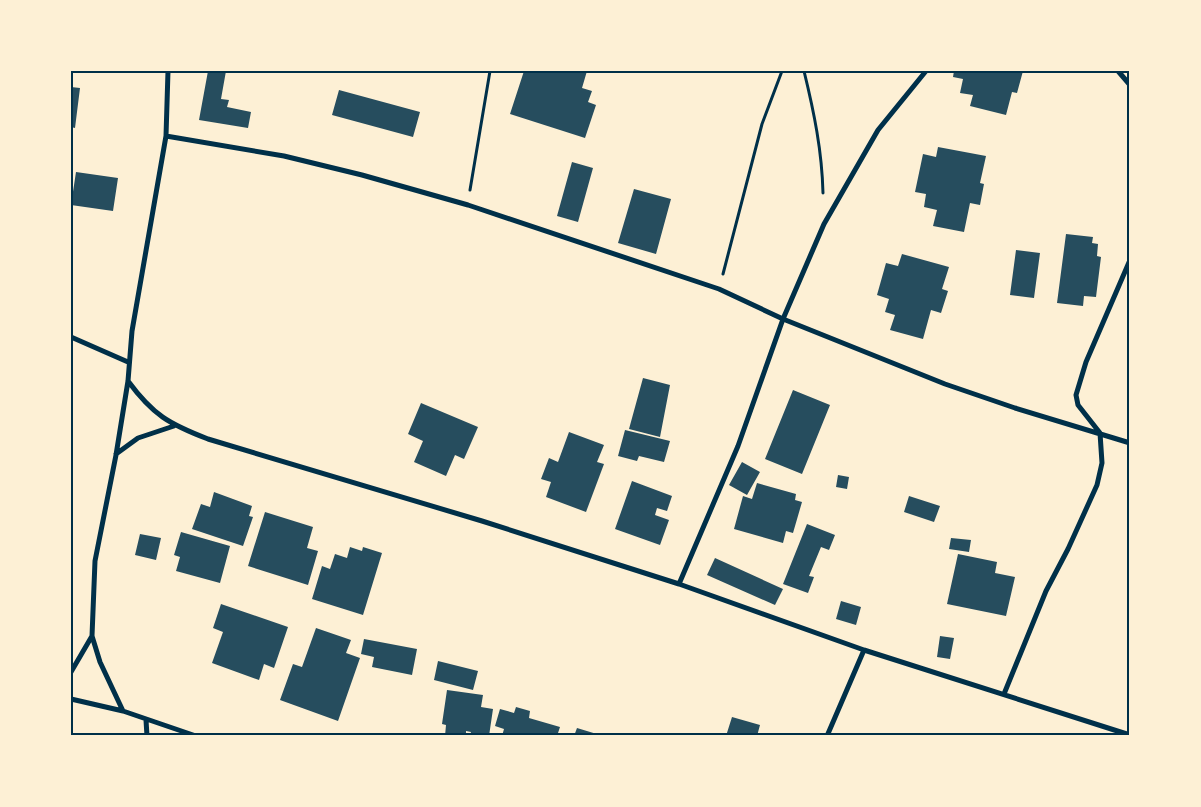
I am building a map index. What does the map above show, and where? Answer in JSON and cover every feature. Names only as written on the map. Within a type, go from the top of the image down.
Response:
[{"type":"street","points":[[123,711],[100,662],[92,636],[95,561],[116,455],[128,380],[128,362],[166,136],[168,71]]},
{"type":"street","points":[[679,584],[738,446],[783,319],[824,224],[878,130],[926,71]]},
{"type":"street","points":[[1118,71],[1130,85]]},
{"type":"street","points":[[166,136],[292,158],[362,175],[468,205],[719,289],[783,319],[946,384],[1015,408],[1130,443]]},
{"type":"street","points":[[1004,694],[1046,591],[1072,542],[1098,485],[1102,463],[1100,434],[1078,405],[1076,395],[1078,383],[1130,260]]},
{"type":"street","points":[[71,337],[128,362]]},
{"type":"street","points":[[128,380],[150,408],[174,426],[208,439],[482,521],[679,584],[864,650],[1130,735]]},
{"type":"street","points":[[116,455],[138,438],[174,426]]},
{"type":"street","points":[[71,672],[92,636]]},
{"type":"street","points":[[827,736],[864,650]]},
{"type":"street","points":[[71,700],[123,711],[196,736]]},
{"type":"street","points":[[146,720],[147,736]]},
{"type":"path","points":[[468,205],[490,71]]},
{"type":"path","points":[[719,289],[762,124],[782,71]]},
{"type":"path","points":[[804,71],[813,109],[822,163],[824,224]]},
{"type":"building","points":[[208,71],[226,71],[221,99],[229,100],[227,107],[251,112],[248,128],[199,120]]},
{"type":"building","points":[[524,71],[587,71],[582,88],[592,91],[588,102],[596,105],[585,138],[510,114]]},
{"type":"building","points":[[954,71],[1023,71],[1017,93],[1012,92],[1006,115],[970,106],[973,95],[960,93],[963,79],[953,77]]},
{"type":"building","points":[[71,87],[80,88],[75,128],[71,127]]},
{"type":"building","points":[[339,90],[420,112],[413,137],[332,115]]},
{"type":"building","points":[[938,147],[986,156],[980,183],[984,184],[980,205],[970,203],[964,232],[933,226],[937,210],[924,207],[926,194],[915,192],[923,154],[936,157]]},
{"type":"building","points":[[572,162],[593,168],[578,222],[557,216]]},
{"type":"building","points":[[76,172],[118,178],[113,211],[71,205]]},
{"type":"building","points":[[634,189],[671,199],[656,254],[618,243]]},
{"type":"building","points":[[1066,234],[1093,237],[1092,243],[1098,244],[1097,256],[1101,257],[1096,297],[1084,296],[1083,306],[1057,303]]},
{"type":"building","points":[[1016,250],[1040,253],[1034,298],[1010,295]]},
{"type":"building","points":[[902,254],[949,267],[942,289],[948,291],[941,313],[931,310],[923,339],[890,330],[895,315],[885,312],[889,299],[877,295],[886,263],[898,266]]},
{"type":"building","points":[[643,378],[670,385],[660,437],[629,429]]},
{"type":"building","points":[[793,390],[830,405],[802,474],[765,459]]},
{"type":"building","points":[[421,403],[478,427],[464,459],[455,455],[446,476],[414,462],[423,441],[408,434]]},
{"type":"building","points":[[625,430],[670,441],[664,462],[639,456],[637,461],[618,456]]},
{"type":"building","points":[[569,432],[604,445],[597,462],[604,464],[586,512],[546,497],[551,482],[541,479],[549,458],[558,462]]},
{"type":"building","points":[[742,462],[760,472],[747,495],[729,485]]},
{"type":"building","points":[[838,475],[849,477],[847,489],[836,487]]},
{"type":"building","points":[[632,481],[672,496],[667,511],[657,508],[655,515],[669,520],[660,545],[615,529]]},
{"type":"building","points":[[757,483],[796,494],[795,500],[802,502],[793,533],[786,531],[783,543],[734,529],[743,496],[752,499]]},
{"type":"building","points":[[214,492],[252,506],[249,516],[253,517],[243,546],[192,529],[201,504],[210,507]]},
{"type":"building","points":[[909,496],[940,506],[934,522],[904,512]]},
{"type":"building","points":[[265,512],[313,527],[307,548],[318,551],[308,585],[248,566]]},
{"type":"building","points":[[807,524],[835,535],[829,550],[821,547],[809,576],[814,577],[808,593],[783,584]]},
{"type":"building","points":[[181,532],[230,546],[220,583],[176,571],[180,557],[174,555]]},
{"type":"building","points":[[140,534],[161,538],[156,560],[135,555]]},
{"type":"building","points":[[951,538],[971,540],[969,552],[949,549]]},
{"type":"building","points":[[350,547],[362,551],[363,547],[382,553],[363,615],[312,599],[322,566],[330,569],[335,554],[347,558]]},
{"type":"building","points":[[958,554],[997,562],[995,573],[1015,577],[1006,616],[947,604]]},
{"type":"building","points":[[715,558],[783,589],[775,605],[707,575]]},
{"type":"building","points":[[841,601],[861,607],[856,625],[836,619]]},
{"type":"building","points":[[221,604],[288,627],[274,668],[264,664],[259,680],[212,663],[223,632],[213,628]]},
{"type":"building","points":[[316,628],[351,640],[346,653],[360,658],[338,721],[280,700],[293,664],[302,667]]},
{"type":"building","points":[[940,636],[954,638],[950,659],[937,657]]},
{"type":"building","points":[[364,639],[417,649],[412,675],[372,667],[374,657],[361,654]]},
{"type":"building","points":[[438,661],[478,671],[473,690],[434,680]]},
{"type":"building","points":[[447,690],[483,695],[481,707],[493,709],[489,736],[470,736],[471,732],[466,731],[466,736],[445,736],[446,725],[442,724]]},
{"type":"building","points":[[516,707],[530,711],[529,718],[560,727],[557,736],[502,736],[504,729],[495,726],[500,709],[514,713]]},
{"type":"building","points":[[732,717],[760,725],[757,736],[726,736]]},
{"type":"building","points":[[577,728],[600,735],[600,736],[574,736]]}]
